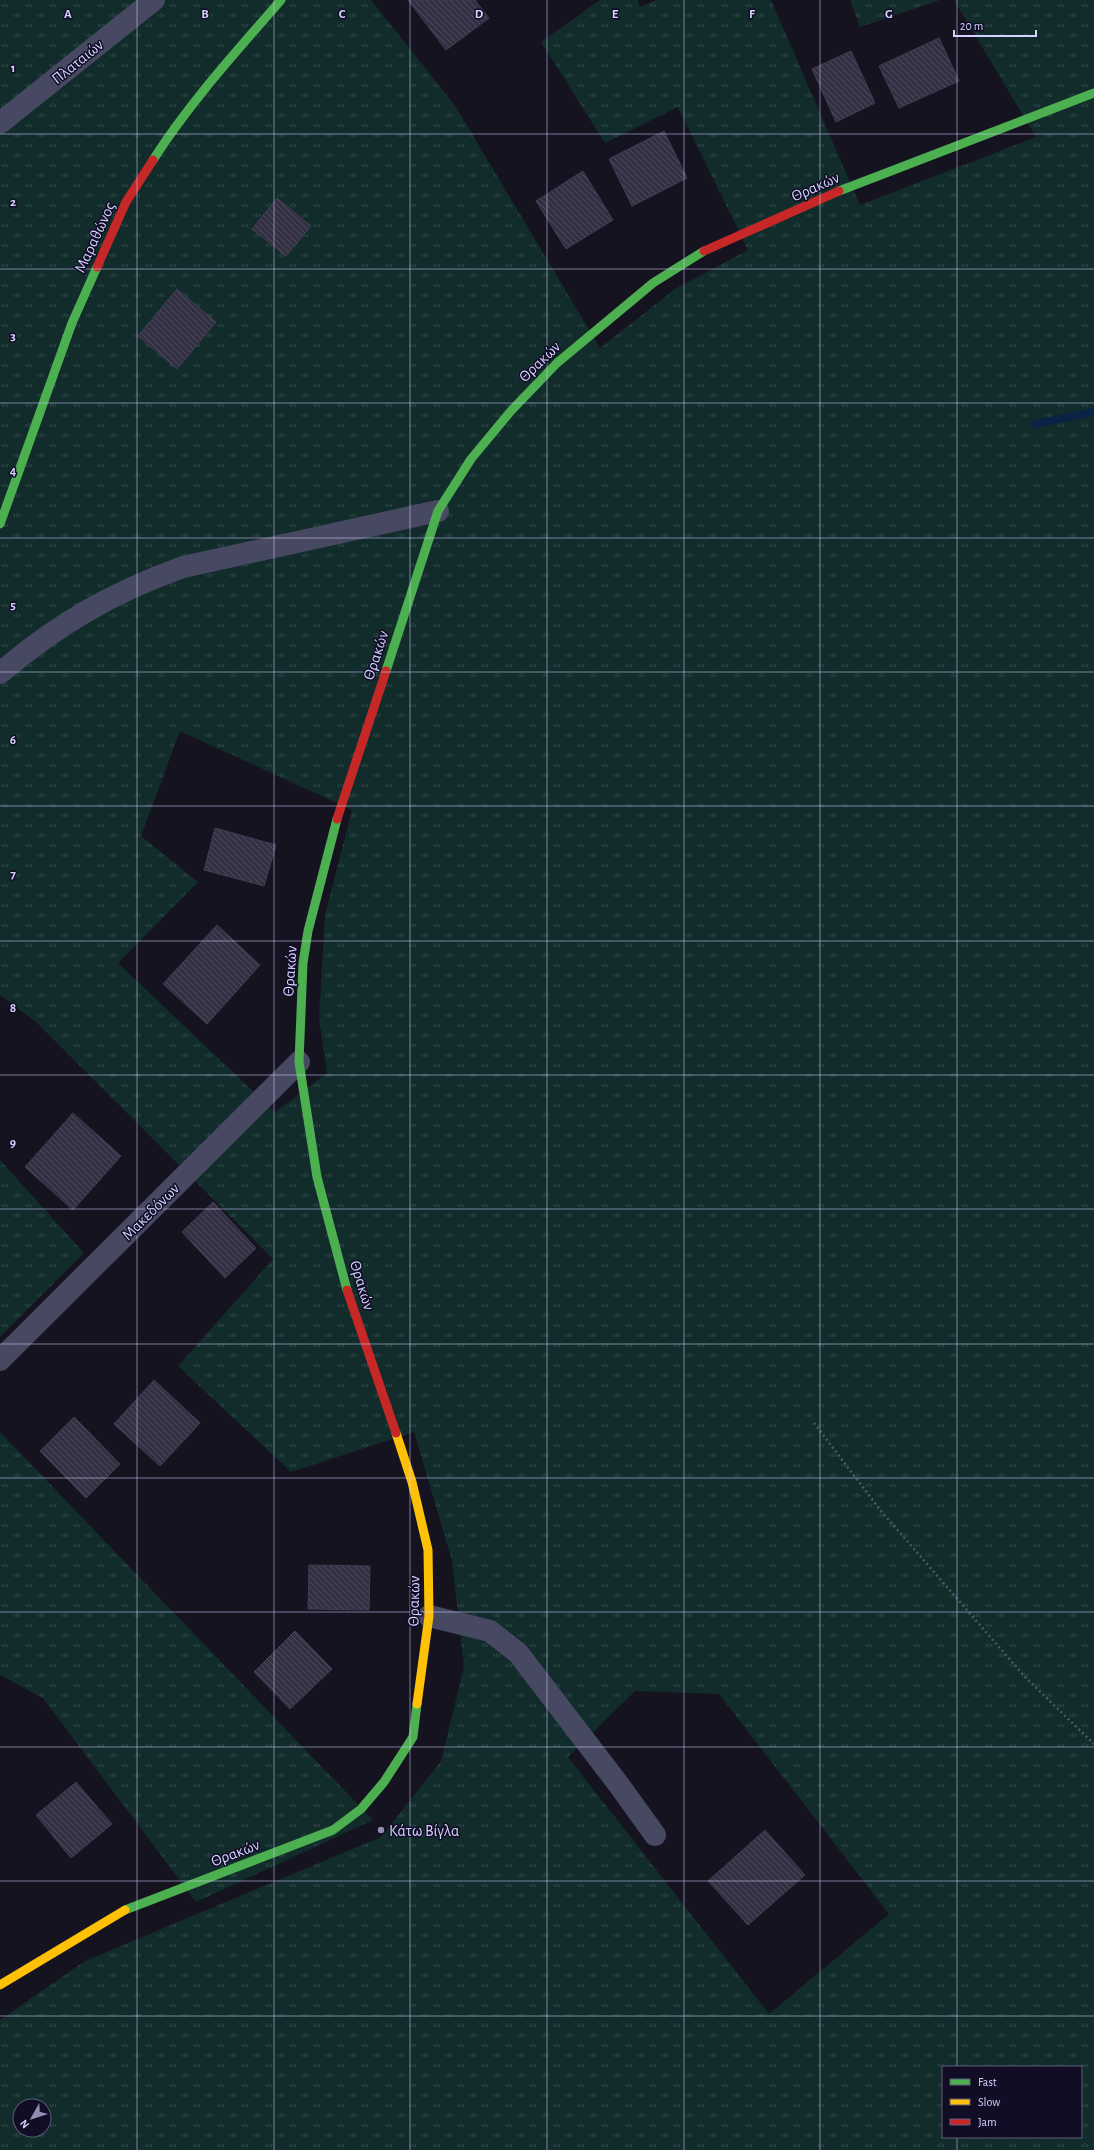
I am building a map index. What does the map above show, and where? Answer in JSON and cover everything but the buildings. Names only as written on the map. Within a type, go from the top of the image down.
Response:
[{"type":"street","name":"Πλαταιών","points":[[0,123],[154,0]]},
{"type":"street","name":"Μαραθώνος","points":[[0,524],[72,323],[126,202],[158,151],[203,89],[281,0]]},
{"type":"street","name":"Θρακών","points":[[0,1985],[128,1909],[333,1830],[361,1809],[384,1782],[413,1736],[430,1616],[428,1550],[412,1482],[345,1283],[317,1177],[299,1062],[303,962],[310,923],[332,835],[438,511],[471,459],[510,412],[557,363],[653,283],[703,252],[853,185],[1094,93]]},
{"type":"street","points":[[0,673],[30,648],[67,622],[118,593],[153,578],[183,567],[438,511]]},
{"type":"street","name":"Μακεδόνων","points":[[0,1360],[299,1062]]},
{"type":"street","points":[[430,1616],[490,1631],[518,1653],[610,1772],[655,1836]]},
{"type":"path","points":[[814,1423],[881,1511],[1025,1677],[1094,1744]]},
{"type":"green space","points":[[0,0],[371,0],[456,107],[600,348],[675,289],[748,250],[678,107],[605,143],[541,42],[600,0],[637,0],[640,7],[656,0],[771,0],[860,205],[1036,137],[954,0],[1094,0],[1094,2150],[0,2150],[0,2020],[85,1961],[381,1837],[441,1761],[464,1667],[452,1561],[414,1432],[291,1472],[178,1366],[273,1259],[37,1023],[0,995]],"holes":[[[180,731],[352,810],[325,915],[319,1019],[327,1073],[275,1112],[118,963],[198,882],[141,836]],[[635,1691],[719,1694],[889,1914],[769,2014],[568,1757]]]},
{"type":"green space","points":[[850,0],[940,0],[860,27]]},
{"type":"green space","points":[[0,1160],[84,1253],[0,1337]]},
{"type":"green space","points":[[0,1432],[373,1820],[196,1902],[43,1698],[0,1675]]},
{"type":"waterway","points":[[1035,424],[1094,412]]},
{"type":"traffic: fast","points":[[153,160],[182,118],[230,58],[281,0]]},
{"type":"traffic: fast","points":[[839,191],[1094,93]]},
{"type":"traffic: fast","points":[[386,671],[438,511],[471,459],[510,412],[557,363],[653,283],[704,251]]},
{"type":"traffic: fast","points":[[0,524],[72,323],[97,267]]},
{"type":"traffic: fast","points":[[337,819],[308,931],[303,963],[299,1062],[317,1177],[347,1290]]},
{"type":"traffic: fast","points":[[125,1910],[333,1830],[361,1809],[384,1782],[413,1737],[417,1704]]},
{"type":"traffic: slow","points":[[396,1433],[412,1482],[428,1550],[429,1616],[417,1704]]},
{"type":"traffic: slow","points":[[0,1985],[125,1910]]},
{"type":"traffic: jam","points":[[97,267],[126,202],[153,160]]},
{"type":"traffic: jam","points":[[704,251],[839,191]]},
{"type":"traffic: jam","points":[[337,819],[386,671]]},
{"type":"traffic: jam","points":[[347,1290],[396,1433]]},
{"type":"place","name":"Κάτω Βίγλα","points":[[381,1830]]}]
